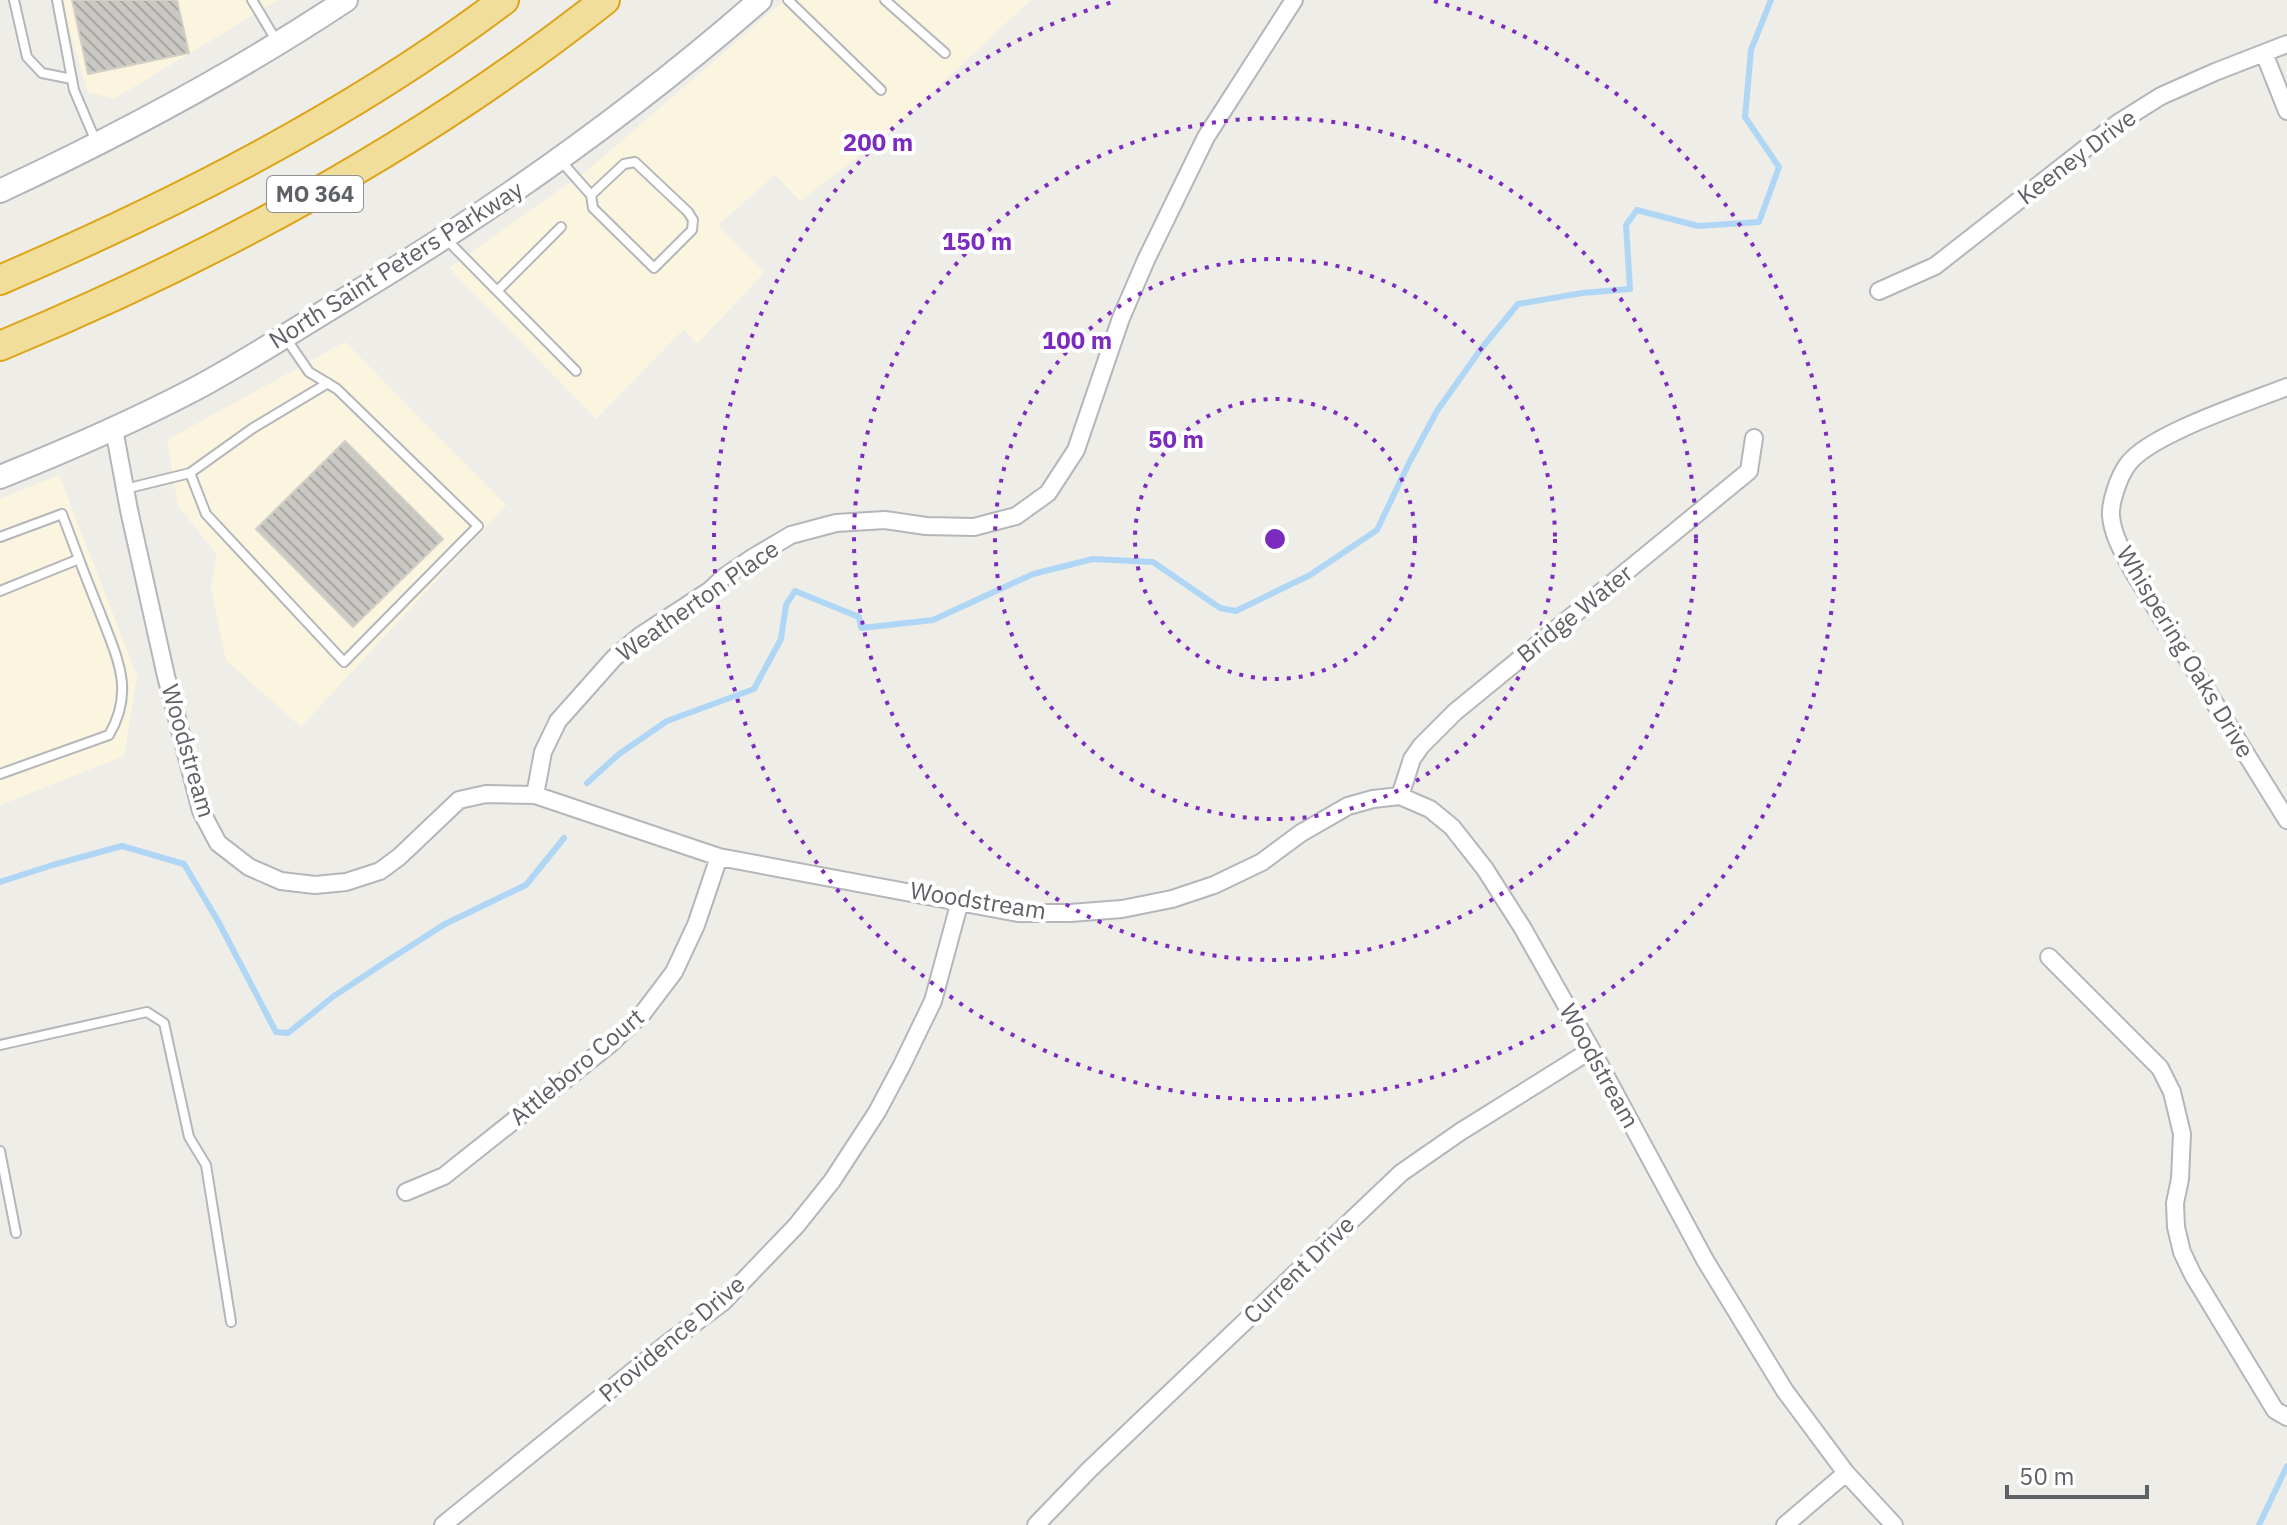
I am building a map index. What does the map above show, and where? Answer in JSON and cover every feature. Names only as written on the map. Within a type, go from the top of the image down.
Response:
[{"type":"highway","name":"MO 364","points":[[0,280],[99,237],[226,174],[416,60],[504,0]]},
{"type":"highway","name":"MO 364","points":[[0,346],[146,282],[330,186],[429,125],[605,0]]},
{"type":"main road","points":[[0,191],[97,145],[198,91],[346,0]]},
{"type":"main road","name":"North Saint Peters Parkway","points":[[0,477],[114,429],[194,389],[445,238],[627,111],[760,0]]},
{"type":"street","name":"Weatherton Place","points":[[535,795],[543,752],[558,721],[614,658],[724,577],[791,535],[836,523],[885,520],[926,526],[974,527],[1016,516],[1048,493],[1076,450],[1121,318],[1206,137],[1294,0]]},
{"type":"street","name":"Keeney Drive","points":[[1879,291],[1935,266],[2118,123],[2161,96],[2287,44]]},
{"type":"street","points":[[2264,53],[2287,111]]},
{"type":"street","name":"Whispering Oaks Drive","points":[[2287,387],[2148,446],[2128,464],[2111,513],[2116,540],[2134,573],[2287,820]]},
{"type":"street","name":"Woodstream","points":[[114,429],[166,676],[201,811],[218,843],[249,867],[281,881],[315,885],[346,882],[380,871],[459,800],[486,794],[535,795],[719,857],[1018,913],[1070,913],[1122,909],[1172,899],[1214,885],[1262,862],[1301,833],[1348,806],[1400,796],[1430,809],[1452,827],[1485,869],[1522,927],[1705,1260],[1785,1391],[1846,1473],[1894,1525]]},
{"type":"street","name":"Bridge Water","points":[[1400,796],[1412,759],[1433,733],[1749,471],[1754,438]]},
{"type":"street","name":"Attleboro Court","points":[[406,1192],[444,1176],[609,1045],[643,1013],[674,972],[696,925],[719,857]]},
{"type":"street","name":"Providence Drive","points":[[443,1525],[723,1302],[796,1226],[832,1181],[877,1112],[902,1065],[933,1001],[960,901]]},
{"type":"street","points":[[2049,957],[2160,1068],[2172,1092],[2182,1134],[2180,1179],[2175,1203],[2176,1227],[2182,1252],[2275,1410],[2287,1417]]},
{"type":"street","name":"Current Drive","points":[[1036,1525],[1089,1470],[1401,1173],[1591,1050]]},
{"type":"street","points":[[1785,1525],[1846,1473]]},
{"type":"lane","points":[[14,0],[27,57],[42,73],[72,79]]},
{"type":"lane","points":[[57,0],[74,90],[97,145]]},
{"type":"lane","points":[[251,0],[278,44]]},
{"type":"lane","points":[[788,0],[881,90]]},
{"type":"lane","points":[[885,0],[945,53]]},
{"type":"lane","points":[[560,160],[591,195],[593,208],[654,268],[692,230],[693,220],[688,212],[635,162],[624,164],[591,195]]},
{"type":"lane","points":[[497,291],[561,227]]},
{"type":"lane","points":[[445,238],[576,371]]},
{"type":"lane","points":[[190,473],[206,514],[344,662],[478,526],[337,389],[309,372],[285,336]]},
{"type":"lane","points":[[125,489],[190,473],[253,428],[328,383]]},
{"type":"lane","points":[[0,537],[62,514],[119,661],[123,685],[117,721],[109,735],[0,774]]},
{"type":"lane","points":[[0,591],[79,559]]},
{"type":"lane","points":[[0,1045],[147,1012],[164,1023],[189,1137],[206,1165],[231,1322]]},
{"type":"lane","points":[[0,1151],[16,1233]]},
{"type":"shaded area","points":[[63,0],[278,0],[114,99],[88,92]]},
{"type":"shaded area","points":[[785,0],[1031,0],[884,137],[800,201],[775,175],[718,225],[764,273],[697,344],[684,329],[596,419],[449,268],[589,169]]},
{"type":"shaded area","points":[[345,342],[506,505],[301,727],[226,660],[211,588],[217,555],[178,506],[167,440]]},
{"type":"shaded area","points":[[59,475],[137,676],[124,756],[0,805],[0,499]]},
{"type":"building","points":[[72,0],[177,0],[189,53],[88,74]]},
{"type":"building","points":[[345,441],[443,539],[353,627],[256,529]]},
{"type":"waterway","points":[[587,783],[619,754],[667,721],[754,689],[781,639],[786,605],[795,591],[859,617],[861,628],[933,620],[1033,574],[1093,559],[1153,562],[1220,608],[1236,611],[1310,575],[1377,530],[1437,411],[1518,304],[1582,293],[1630,289],[1626,225],[1637,210],[1698,226],[1759,222],[1779,167],[1745,117],[1751,50],[1771,0]]},
{"type":"waterway","points":[[0,882],[122,846],[184,864],[218,921],[276,1032],[288,1033],[334,996],[445,924],[526,885],[564,838]]},
{"type":"waterway","points":[[2259,1525],[2287,1466]]}]
